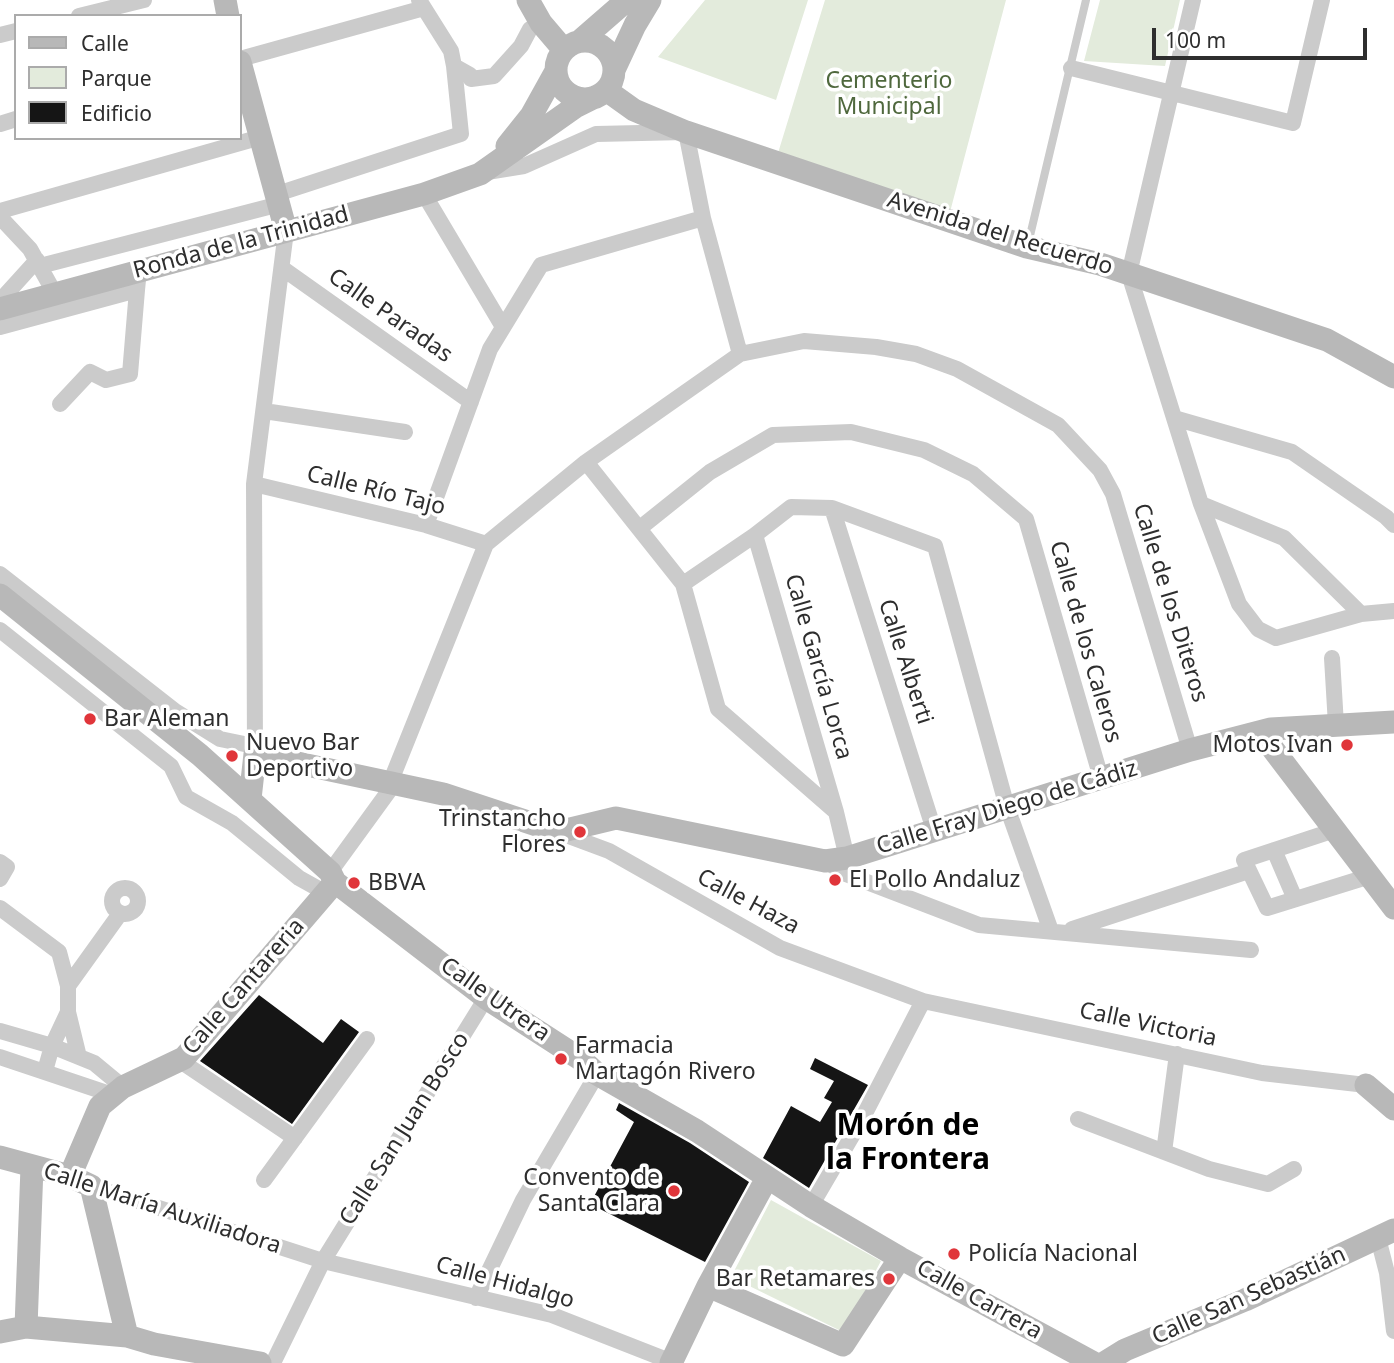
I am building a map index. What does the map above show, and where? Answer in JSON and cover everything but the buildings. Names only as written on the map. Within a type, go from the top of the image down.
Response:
[{"type":"street","points":[[528,0],[541,23],[567,54]]},
{"type":"street","name":"Ronda de la Trinidad","points":[[480,174],[531,116],[567,54],[627,0]]},
{"type":"street","points":[[567,54],[558,80],[570,94],[579,98],[606,86],[650,0]]},
{"type":"street","points":[[1194,0],[1129,274],[1201,504],[1238,604],[1258,629],[1276,638],[1361,614],[1394,611]]},
{"type":"street","points":[[1070,68],[1293,123],[1322,0]]},
{"type":"street","points":[[86,14],[134,1]]},
{"type":"street","points":[[242,59],[422,4],[451,51],[454,65],[470,75],[471,79],[494,76],[521,46],[530,29],[541,23]]},
{"type":"street","points":[[567,54],[597,43],[604,48],[613,62],[606,86]]},
{"type":"street","name":"Ronda de la Trinidad","points":[[39,263],[279,199],[461,134],[454,65]]},
{"type":"street","points":[[242,67],[286,231],[254,484],[255,750],[250,799]]},
{"type":"street","name":"Ronda de la Trinidad","points":[[0,309],[55,294],[138,280],[286,231],[424,194],[480,174],[606,86]]},
{"type":"street","name":"Avenida del Recuerdo","points":[[606,86],[634,110],[686,132],[1027,247],[1100,264],[1327,340],[1394,377]]},
{"type":"street","points":[[0,630],[171,766],[186,797],[232,822],[299,878],[330,882],[392,783],[486,544],[586,462],[740,354],[703,218],[686,132],[596,134],[524,166],[480,174]]},
{"type":"street","points":[[0,211],[261,137]]},
{"type":"street","points":[[424,194],[503,327]]},
{"type":"street","points":[[0,218],[30,249],[55,294]]},
{"type":"street","points":[[426,525],[490,349],[541,265],[703,218]]},
{"type":"street","points":[[0,301],[39,263]]},
{"type":"street","name":"Calle Paradas","points":[[282,268],[471,402]]},
{"type":"street","points":[[0,327],[138,280],[130,374],[106,380],[90,372],[60,404]]},
{"type":"street","name":"Calle de los Diteros","points":[[740,354],[804,341],[876,347],[916,354],[957,369],[1058,425],[1100,470],[1113,494],[1190,750]]},
{"type":"street","points":[[264,411],[405,432]]},
{"type":"street","points":[[1174,418],[1292,452],[1386,516],[1394,525]]},
{"type":"street","name":"Calle de los Caleros","points":[[640,528],[710,472],[773,435],[851,432],[924,450],[973,474],[1026,519],[1101,778]]},
{"type":"street","points":[[586,462],[683,584],[718,709],[836,812]]},
{"type":"street","name":"Calle Río Tajo","points":[[254,484],[426,525],[486,544]]},
{"type":"street","points":[[1201,504],[1284,538],[1361,614]]},
{"type":"street","points":[[683,584],[791,507],[832,508],[935,546],[1007,807],[1057,932]]},
{"type":"street","name":"Calle Alberti","points":[[832,508],[934,830]]},
{"type":"street","name":"Calle García Lorca","points":[[755,535],[836,812],[836,859]]},
{"type":"street","points":[[0,574],[175,711],[220,739],[255,750],[443,794],[558,832]]},
{"type":"street","name":"Calle Utrera","points":[[3,603],[200,755],[250,799],[330,882],[486,998],[582,1060],[597,1074],[697,1131],[767,1178]]},
{"type":"street","points":[[1332,658],[1336,725]]},
{"type":"street","name":"Calle Fray Diego de Cádiz","points":[[558,832],[616,818],[836,859],[1190,750],[1271,729],[1394,722]]},
{"type":"street","points":[[1260,732],[1394,908]]},
{"type":"street","points":[[1335,830],[1244,860],[1267,908],[1370,876]]},
{"type":"street","name":"Calle Haza","points":[[558,832],[609,851],[780,948],[923,1001]]},
{"type":"street","points":[[1274,850],[1295,899]]},
{"type":"street","points":[[836,859],[846,874],[979,925],[1251,950]]},
{"type":"street","points":[[0,862],[7,867],[0,878]]},
{"type":"street","points":[[1057,932],[1249,871]]},
{"type":"street","name":"Calle Cantareria","points":[[70,1176],[100,1106],[118,1091],[184,1058],[330,882]]},
{"type":"street","points":[[0,908],[59,952],[68,986],[68,1012],[79,1057]]},
{"type":"street","points":[[68,986],[119,915]]},
{"type":"street","name":"Calle San Juan Bosco","points":[[273,1363],[323,1261],[486,998]]},
{"type":"street","points":[[811,1206],[862,1119],[923,1001]]},
{"type":"street","name":"Calle Victoria","points":[[923,1001],[1262,1073],[1366,1085]]},
{"type":"street","points":[[45,1071],[52,1046],[68,1012]]},
{"type":"street","points":[[0,1031],[52,1046],[94,1063],[118,1091]]},
{"type":"street","points":[[264,1180],[367,1039]]},
{"type":"street","points":[[1164,1152],[1177,1054]]},
{"type":"street","points":[[0,1057],[118,1091]]},
{"type":"street","points":[[179,1060],[295,1138]]},
{"type":"street","points":[[476,1298],[523,1200],[597,1074]]},
{"type":"street","points":[[1366,1085],[1394,1086]]},
{"type":"street","points":[[1366,1085],[1394,1109]]},
{"type":"street","points":[[1077,1119],[1209,1169],[1268,1184],[1294,1170]]},
{"type":"street","name":"Calle María Auxiliadora","points":[[0,1157],[70,1176],[91,1186],[323,1261]]},
{"type":"street","points":[[26,1327],[32,1167]]},
{"type":"street","points":[[671,1363],[708,1286],[767,1178]]},
{"type":"street","name":"Calle Carrera","points":[[767,1178],[900,1258],[1094,1363]]},
{"type":"street","points":[[91,1186],[127,1336]]},
{"type":"street","points":[[1386,1234],[1387,1273],[1394,1331]]},
{"type":"street","name":"Calle San Sebastián","points":[[1104,1363],[1125,1350],[1245,1300],[1386,1234]]},
{"type":"street","name":"Calle Carrera","points":[[708,1286],[843,1345],[900,1258]]},
{"type":"street","name":"Calle Hidalgo","points":[[323,1261],[552,1315],[671,1363]]},
{"type":"street","points":[[0,1332],[26,1327],[127,1336],[157,1353],[260,1363]]},
{"type":"lane","points":[[1027,247],[1086,0]]},
{"type":"green space","points":[[705,0],[808,0],[776,100],[658,57]]},
{"type":"green space","name":"Cementerio Municipal","points":[[825,0],[1006,0],[950,212],[778,153]]},
{"type":"green space","points":[[1100,0],[1180,0],[1165,66],[1084,61]]},
{"type":"green space","points":[[771,1200],[881,1261],[843,1332],[731,1277]]},
{"type":"place","name":"Bar Aleman","points":[[90,719]]},
{"type":"place","name":"Motos Ivan","points":[[1347,745]]},
{"type":"place","name":"Nuevo Bar Deportivo","points":[[232,756]]},
{"type":"place","name":"Trinstancho Flores","points":[[580,832]]},
{"type":"place","name":"El Pollo Andaluz","points":[[835,880]]},
{"type":"place","name":"BBVA","points":[[354,883]]},
{"type":"place","name":"Farmacia Martagón Rivero","points":[[561,1059]]},
{"type":"place","name":"Convento de Santa Clara","points":[[674,1191]]},
{"type":"place","name":"Policía Nacional","points":[[954,1254]]},
{"type":"place","name":"Bar Retamares","points":[[889,1279]]},
{"type":"district","name":"Morón de la Frontera","points":[[908,1143]]}]
